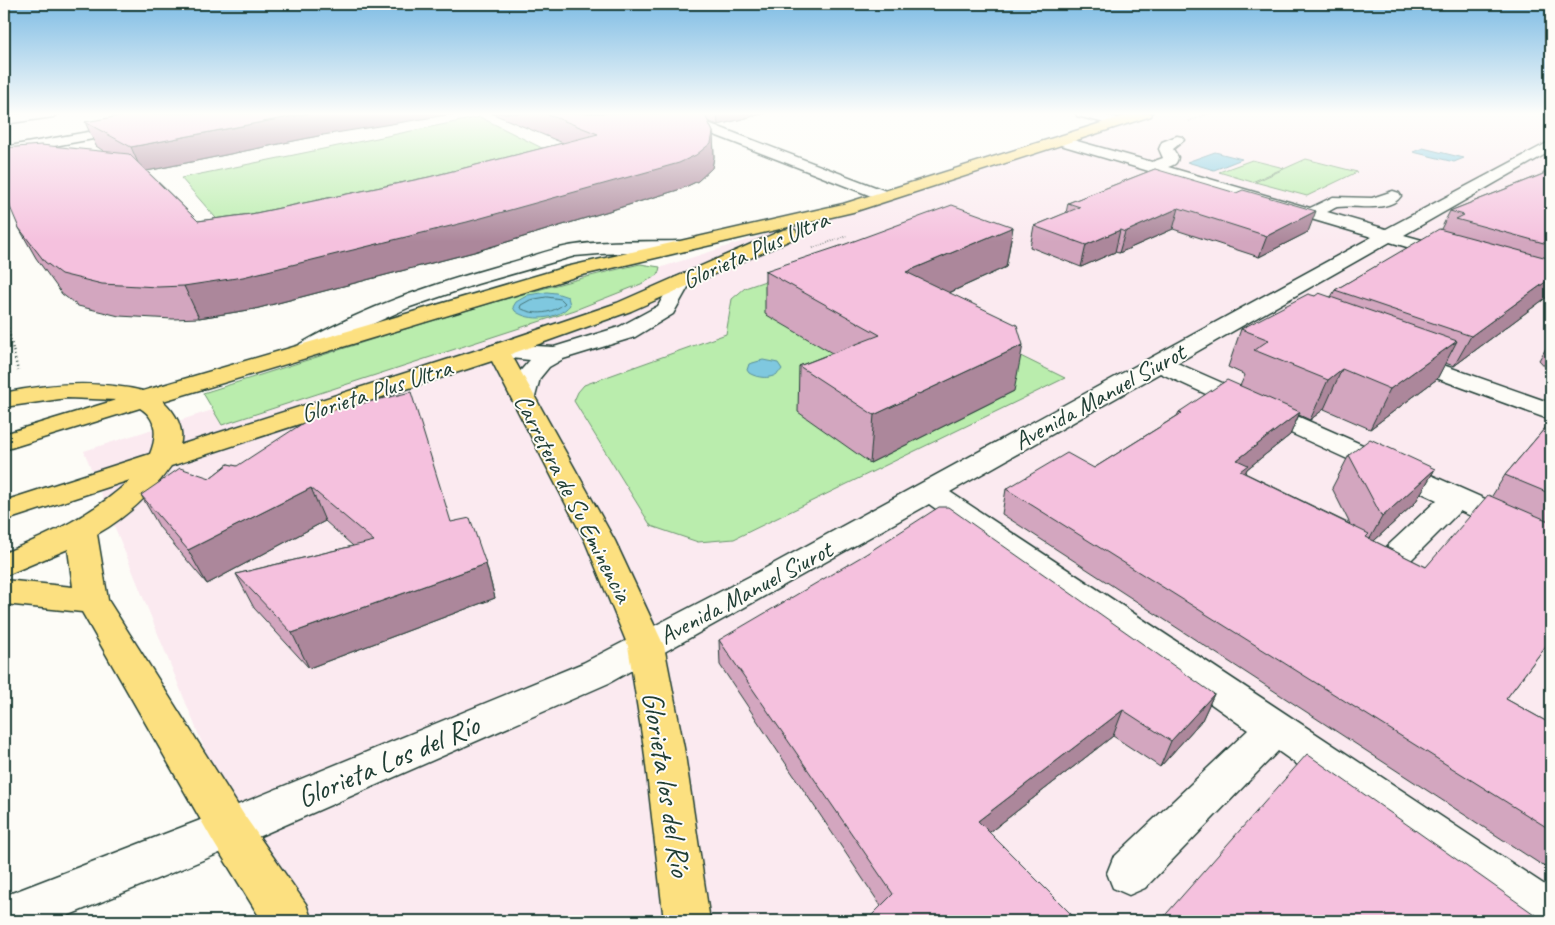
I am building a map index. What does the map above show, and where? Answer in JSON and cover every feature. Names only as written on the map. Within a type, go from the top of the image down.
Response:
[{"type":"main road","points":[[847,208],[1009,156]]},
{"type":"main road","name":"Glorieta Plus Ultra","points":[[4,442],[308,349],[573,271],[847,208]]},
{"type":"main road","name":"Glorieta Plus Ultra","points":[[4,511],[498,351],[624,307],[847,208]]},
{"type":"main road","name":"Carretera de Su Eminencia","points":[[498,351],[600,541],[646,646]]},
{"type":"main road","points":[[4,400],[34,394],[77,390],[114,392],[143,399],[163,414],[170,434],[161,460],[136,490],[112,510],[81,530],[4,565]]},
{"type":"main road","points":[[81,530],[92,601],[229,829],[288,921]]},
{"type":"main road","points":[[4,592],[92,601]]},
{"type":"main road","name":"Glorieta los del Río","points":[[646,646],[664,748],[687,921]]},
{"type":"street","points":[[782,156],[885,196]]},
{"type":"street","points":[[1115,156],[1469,259]]},
{"type":"street","points":[[1152,167],[1170,161],[1170,156]]},
{"type":"street","name":"Avenida Manuel Siurot","points":[[646,646],[1158,364],[1386,235],[1532,156]]},
{"type":"street","points":[[1313,213],[1333,202],[1374,203],[1393,196]]},
{"type":"street","points":[[524,397],[528,376],[541,362],[555,354],[627,332],[666,310],[681,282]]},
{"type":"street","points":[[1262,305],[1290,316]]},
{"type":"street","points":[[1383,350],[1551,412]]},
{"type":"street","points":[[498,351],[555,354]]},
{"type":"street","points":[[1158,364],[1551,540]]},
{"type":"street","points":[[929,491],[1551,916]]},
{"type":"street","points":[[1390,561],[1456,497]]},
{"type":"street","name":"Glorieta Los del Río","points":[[4,919],[229,829],[596,673],[646,646]]},
{"type":"street","points":[[1129,873],[1276,728]]},
{"type":"path","points":[[4,312],[19,376]]},
{"type":"shaded area","points":[[1010,156],[1551,156],[1551,921],[274,921],[84,451]]},
{"type":"green space","points":[[288,156],[558,156],[566,160],[235,240],[181,178]]},
{"type":"green space","points":[[1306,159],[1357,172],[1307,196],[1255,182]]},
{"type":"green space","points":[[1252,160],[1284,168],[1252,182],[1219,172]]},
{"type":"green space","points":[[826,260],[1065,378],[734,539],[698,542],[651,526],[574,401],[578,392],[584,385],[726,334],[732,299],[745,288]]},
{"type":"green space","points":[[640,264],[660,267],[658,275],[641,284],[575,310],[222,425],[203,393],[475,308],[585,277]]},
{"type":"water","points":[[1203,156],[1231,156],[1242,159],[1214,170],[1187,162]]},
{"type":"water","points":[[1430,156],[1464,158],[1454,162]]},
{"type":"water","points":[[547,292],[568,297],[570,305],[558,314],[543,318],[528,317],[515,311],[513,307],[516,302],[528,295]]},
{"type":"water","points":[[763,360],[778,363],[782,369],[771,377],[757,376],[749,373],[747,370],[749,364]]},
{"type":"building","points":[[4,156],[131,156],[198,221],[251,214],[429,177],[511,156],[694,156],[679,163],[467,222],[243,277],[184,286],[158,287],[102,284],[61,274],[45,262],[19,228],[10,207],[6,173],[4,174]]},
{"type":"building","points":[[1155,169],[1236,193],[1243,190],[1316,211],[1267,236],[1179,208],[1125,232],[1120,230],[1086,245],[1034,226],[1080,207],[1068,203]]},
{"type":"building","points":[[1551,171],[1551,245],[1456,219],[1464,215],[1450,211]]},
{"type":"building","points":[[952,205],[1013,227],[906,272],[1017,325],[1023,345],[874,415],[799,366],[880,335],[765,271]]},
{"type":"building","points":[[1439,229],[1551,259],[1551,278],[1471,336],[1335,290]]},
{"type":"building","points":[[1319,293],[1457,341],[1390,389],[1342,369],[1328,380],[1254,350],[1269,340],[1241,329],[1308,294],[1315,296]]},
{"type":"building","points":[[1227,380],[1300,412],[1237,460],[1248,465],[1240,471],[1369,534],[1366,537],[1426,567],[1488,495],[1551,522],[1551,639],[1506,699],[1551,724],[1551,830],[1006,489],[1067,453],[1094,468],[1182,413],[1179,412]]},
{"type":"building","points":[[411,392],[451,522],[470,518],[486,564],[292,633],[236,574],[374,541],[311,488],[188,550],[141,495],[180,468],[210,478],[228,464],[237,466],[317,414]]},
{"type":"building","points":[[1551,421],[1551,494],[1505,475]]},
{"type":"building","points":[[1370,439],[1435,469],[1382,517],[1349,455]]},
{"type":"building","points":[[939,507],[948,507],[1214,694],[1171,741],[1123,710],[978,821],[1078,921],[866,921],[893,894],[719,640],[866,554]]},
{"type":"building","points":[[1307,754],[1544,921],[1160,921]]}]
